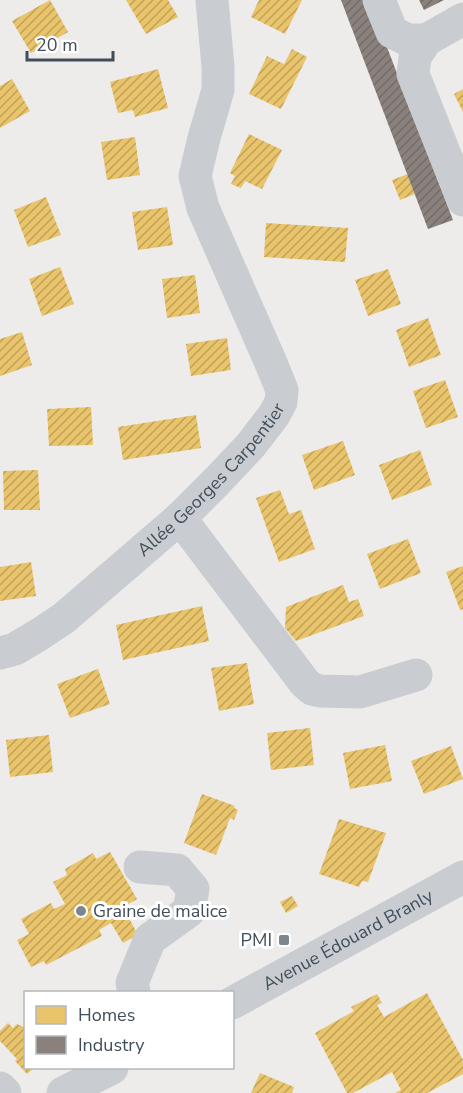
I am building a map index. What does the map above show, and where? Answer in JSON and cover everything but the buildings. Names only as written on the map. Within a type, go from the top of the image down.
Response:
[{"type":"street","name":"Allée Georges Carpentier","points":[[0,653],[15,648],[64,618],[180,518],[251,445],[281,402],[282,390],[202,208],[195,176],[218,90],[212,0]]},
{"type":"street","points":[[379,0],[392,32],[408,40],[426,40],[463,20]]},
{"type":"street","points":[[426,40],[415,57],[413,74],[463,200]]},
{"type":"street","points":[[180,518],[305,683],[312,689],[360,692],[416,675]]},
{"type":"street","points":[[134,991],[132,983],[150,939],[189,911],[193,890],[177,870],[140,867]]},
{"type":"street","name":"Avenue Édouard Branly","points":[[234,1002],[463,877]]},
{"type":"street","points":[[63,1093],[110,1069]]},
{"type":"street","points":[[0,1088],[5,1093]]},
{"type":"place","name":"Graine de malice","points":[[81,911]]},
{"type":"place","name":"PMI","points":[[284,940]]}]
